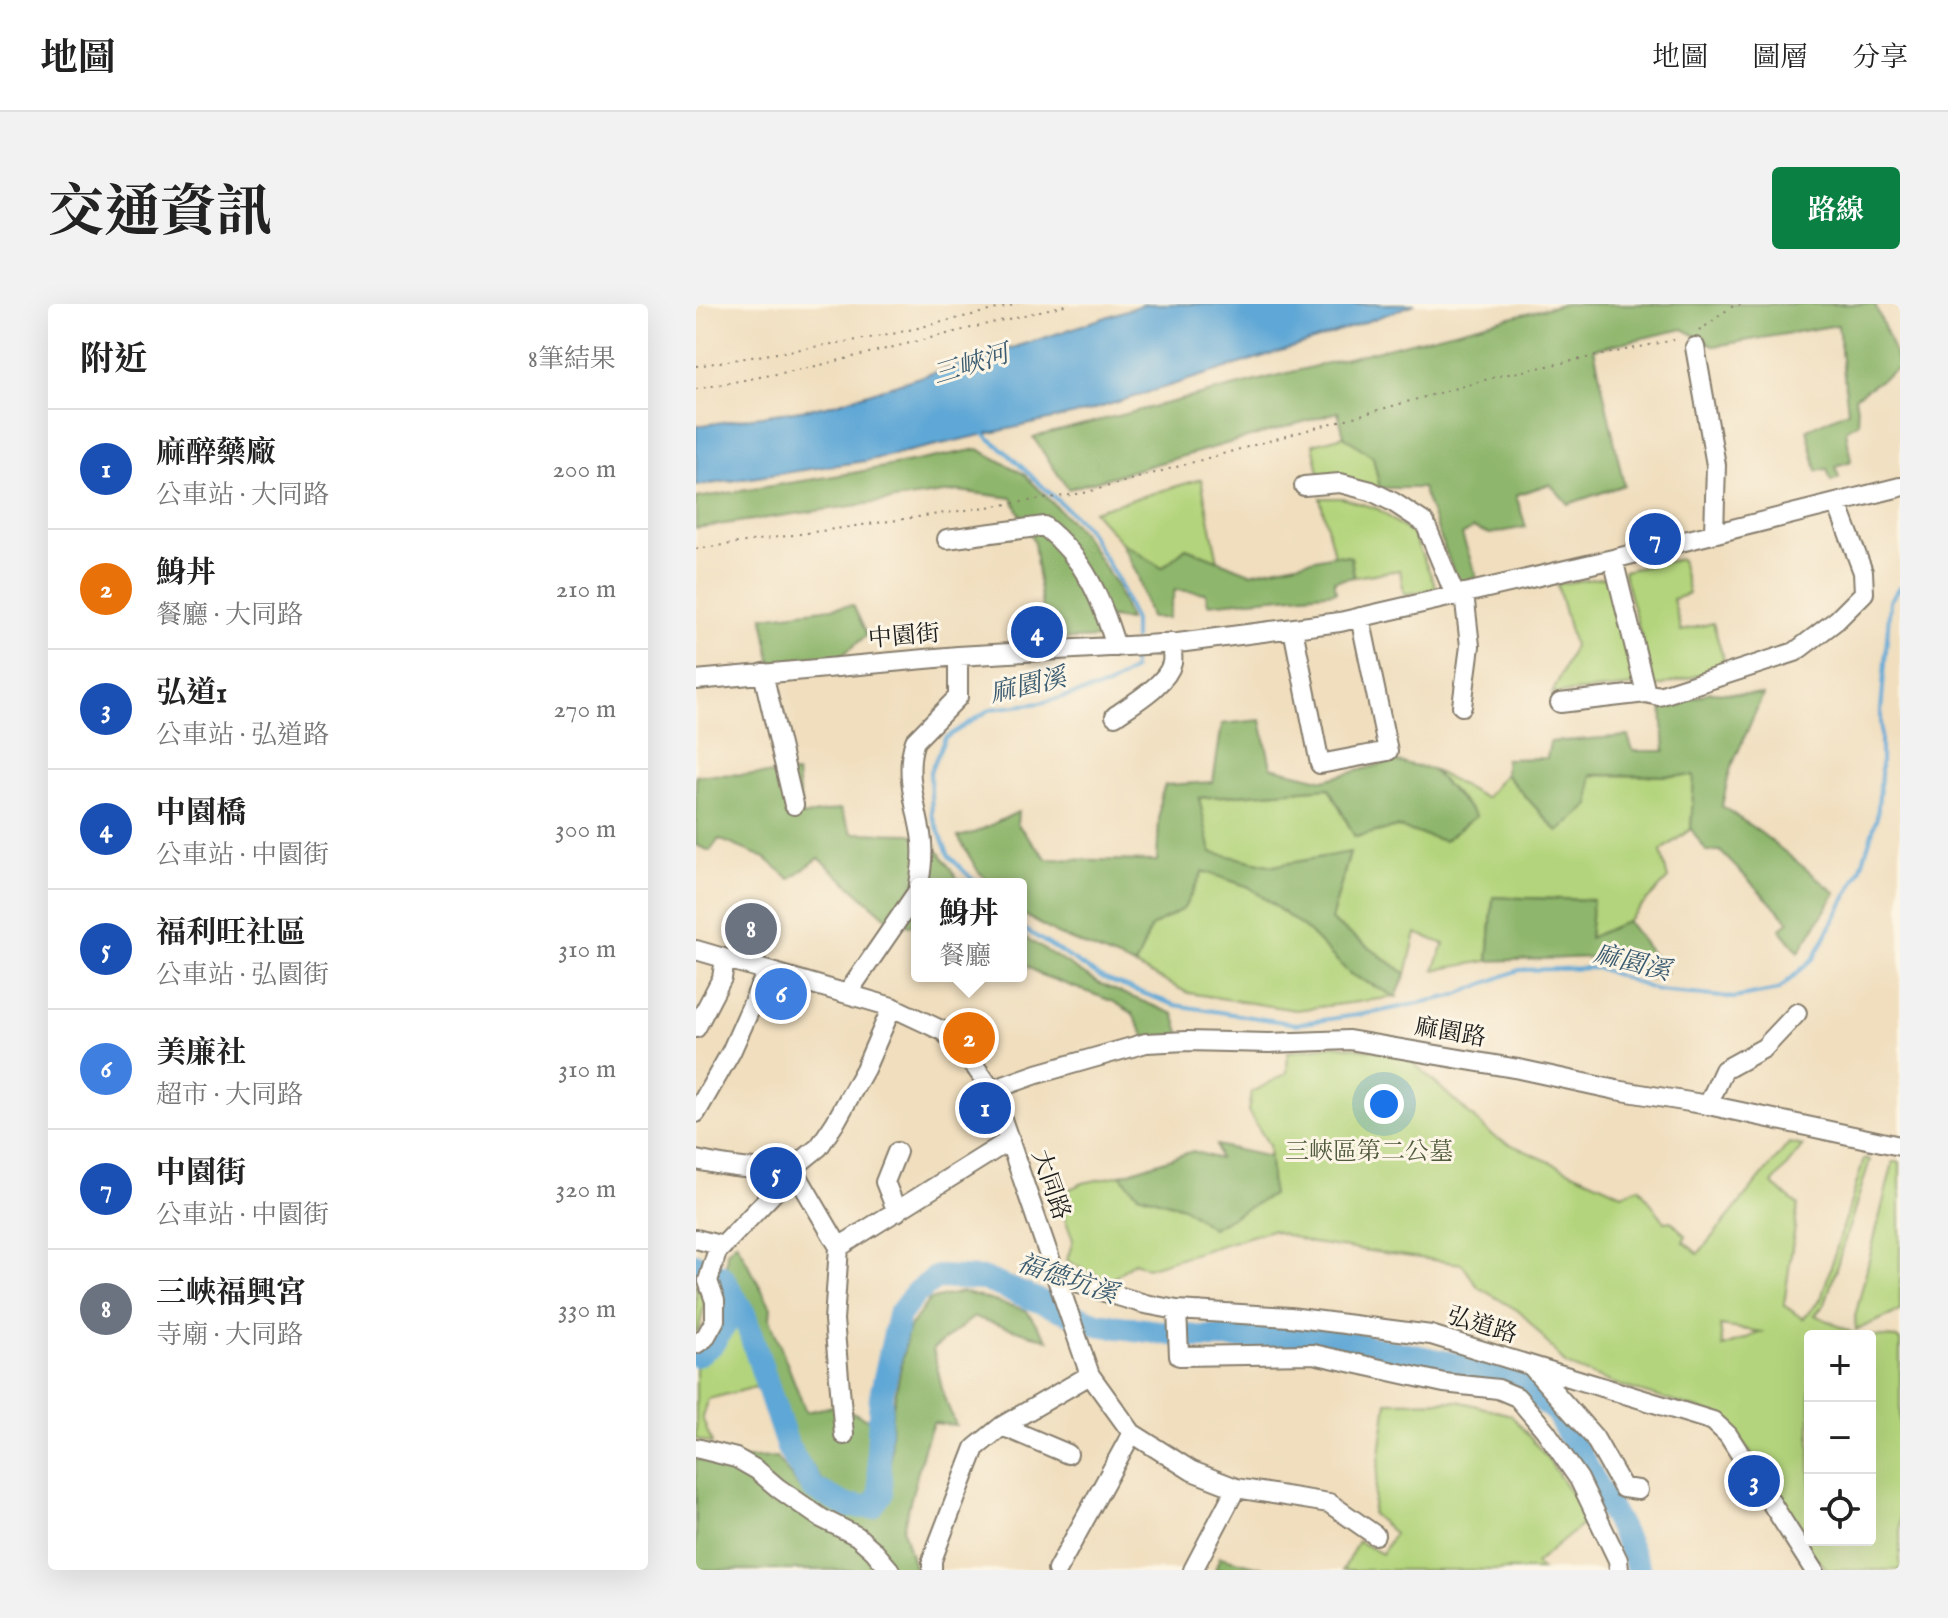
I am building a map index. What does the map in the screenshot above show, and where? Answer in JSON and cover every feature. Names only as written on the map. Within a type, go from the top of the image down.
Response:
[{"type":"street","points":[[1693,342],[1716,465],[1714,533]]},
{"type":"street","points":[[1304,486],[1340,483],[1371,491],[1425,523],[1460,594],[1470,646],[1462,706]]},
{"type":"street","points":[[1115,716],[1166,675],[1175,643],[1293,629],[1360,617],[1613,559],[1900,487]]},
{"type":"street","points":[[1560,703],[1646,693],[1659,696],[1795,652],[1837,620],[1864,593],[1863,572],[1837,503]]},
{"type":"street","points":[[947,539],[1044,526],[1063,541],[1084,569],[1103,606],[1116,647]]},
{"type":"street","points":[[1613,559],[1646,693]]},
{"type":"street","points":[[1293,629],[1320,764],[1388,751],[1360,617]]},
{"type":"street","name":"中園街","points":[[696,680],[958,656],[1175,643]]},
{"type":"street","points":[[920,878],[922,837],[911,777],[912,750],[915,741],[958,697],[958,656]]},
{"type":"street","points":[[763,673],[794,805]]},
{"type":"street","points":[[847,994],[867,956],[911,899]]},
{"type":"street","name":"大同路","points":[[696,950],[892,1007],[943,1031],[966,1054],[992,1090],[1090,1375]]},
{"type":"street","points":[[696,1028],[722,978],[725,959]]},
{"type":"street","points":[[696,1113],[731,1052],[767,971]]},
{"type":"street","points":[[696,1344],[705,1338],[715,1320],[715,1301],[708,1281],[720,1249],[782,1184],[793,1168],[819,1147],[865,1069],[892,1007]]},
{"type":"street","points":[[1708,1105],[1724,1070],[1764,1048],[1797,1013]]},
{"type":"street","name":"麻園路","points":[[992,1090],[1146,1043],[1349,1040],[1708,1105],[1900,1146]]},
{"type":"street","points":[[839,1247],[1010,1140]]},
{"type":"street","points":[[897,1152],[885,1182],[897,1212]]},
{"type":"street","points":[[696,1160],[738,1169],[793,1168]]},
{"type":"street","points":[[793,1168],[839,1247],[834,1320],[844,1435]]},
{"type":"street","points":[[696,1239],[720,1249]]},
{"type":"street","name":"弘道路","points":[[1055,1274],[1177,1316],[1290,1317],[1431,1335],[1713,1421],[1728,1435],[1814,1570]]},
{"type":"street","points":[[1177,1316],[1179,1356],[1313,1354],[1444,1383],[1498,1389],[1517,1397],[1545,1430],[1579,1479],[1618,1560],[1619,1570]]},
{"type":"street","points":[[1530,1365],[1594,1437],[1623,1488],[1638,1490]]},
{"type":"street","points":[[932,1570],[932,1560],[975,1448],[1002,1426],[1090,1375],[1132,1433],[1192,1471],[1236,1488],[1329,1503],[1375,1535]]},
{"type":"street","points":[[1002,1426],[1068,1454]]},
{"type":"street","points":[[1057,1570],[1132,1433]]},
{"type":"street","points":[[696,1448],[736,1458],[757,1470],[821,1518],[857,1536],[890,1570]]},
{"type":"street","points":[[1193,1570],[1236,1488]]},
{"type":"path","points":[[696,366],[888,335],[1018,304]]},
{"type":"path","points":[[696,389],[808,368],[1069,304]]},
{"type":"path","points":[[1693,342],[1731,307],[1742,304]]},
{"type":"path","points":[[696,549],[1084,493],[1499,376],[1677,340]]},
{"type":"green space","points":[[1562,304],[1875,304],[1900,367],[1855,397],[1859,422],[1846,430],[1851,461],[1836,466],[1839,478],[1831,481],[1827,469],[1817,471],[1807,429],[1848,411],[1838,325],[1715,346],[1683,329],[1594,349],[1624,485],[1568,504],[1550,484],[1516,495],[1526,527],[1490,534],[1473,528],[1462,535],[1477,578],[1458,584],[1422,488],[1380,488],[1373,457],[1344,436],[1338,412],[1068,489],[1033,437]]},
{"type":"green space","points":[[1344,436],[1373,457],[1380,488],[1320,478],[1313,444]]},
{"type":"green space","points":[[978,449],[1024,474],[1081,532],[1116,585],[1129,620],[1103,617],[1105,638],[1046,640],[1034,542],[1012,498],[958,491],[696,528],[696,498]]},
{"type":"green space","points":[[1201,479],[1218,561],[1186,548],[1162,568],[1121,542],[1093,511]]},
{"type":"green space","points":[[1320,498],[1342,498],[1378,509],[1413,535],[1437,589],[1404,594],[1400,570],[1354,577],[1351,557],[1334,555]]},
{"type":"green space","points":[[1121,542],[1162,568],[1186,548],[1250,573],[1334,555],[1351,557],[1354,577],[1334,581],[1336,592],[1208,604],[1206,593],[1175,590],[1168,618],[1150,618],[1138,576]]},
{"type":"green space","points":[[1681,559],[1689,594],[1673,599],[1681,631],[1713,623],[1726,668],[1655,687],[1623,571]]},
{"type":"green space","points":[[1613,576],[1636,686],[1552,694],[1574,646],[1557,584]]},
{"type":"green space","points":[[853,605],[867,635],[840,657],[771,663],[763,617]]},
{"type":"green space","points":[[1710,692],[1763,695],[1730,770],[1722,806],[1836,893],[1799,952],[1780,929],[1789,921],[1720,851],[1706,851],[1691,829],[1694,776],[1591,775],[1590,805],[1558,832],[1505,774],[1505,759],[1547,758],[1550,742],[1628,736],[1633,751],[1665,751],[1662,709]]},
{"type":"green space","points":[[1261,720],[1271,767],[1324,780],[1393,761],[1431,769],[1476,816],[1444,841],[1397,827],[1355,837],[1329,788],[1199,798],[1211,852],[1273,866],[1350,852],[1331,920],[1406,974],[1396,997],[1350,974],[1308,931],[1249,887],[1203,871],[1184,908],[1151,927],[1135,966],[1057,934],[1027,916],[1027,878],[985,878],[958,837],[974,833],[1018,812],[1017,824],[1047,859],[1157,861],[1160,799],[1165,785],[1213,782],[1222,724]]},
{"type":"green space","points":[[1431,769],[1485,798],[1505,774],[1558,831],[1591,775],[1694,776],[1691,829],[1661,851],[1668,879],[1627,921],[1589,939],[1592,900],[1493,897],[1488,961],[1434,970],[1444,944],[1416,933],[1406,974],[1331,920],[1350,853],[1273,866],[1210,852],[1199,798],[1329,788],[1355,837],[1397,827],[1444,841],[1476,816]]},
{"type":"green space","points":[[797,774],[802,816],[840,809],[852,833],[911,834],[939,852],[957,878],[911,878],[909,926],[889,920],[819,858],[790,879],[765,858],[719,839],[710,851],[696,845],[696,775]]},
{"type":"green space","points":[[1203,871],[1249,887],[1308,931],[1350,974],[1396,997],[1296,1010],[1188,993],[1135,966],[1151,927],[1184,908]]},
{"type":"green space","points":[[1493,897],[1593,900],[1589,938],[1627,921],[1666,972],[1650,979],[1597,957],[1488,961]]},
{"type":"green space","points":[[1027,939],[1100,984],[1174,1014],[1181,1035],[1145,1037],[1132,1013],[1112,1001],[1041,975],[1027,966]]},
{"type":"green space","name":"三峽區第二公墓","points":[[1334,1045],[1404,1054],[1494,1137],[1622,1194],[1639,1187],[1665,1222],[1671,1221],[1686,1236],[1683,1241],[1698,1254],[1789,1143],[1803,1146],[1772,1184],[1798,1205],[1784,1305],[1803,1319],[1821,1299],[1864,1159],[1870,1160],[1825,1304],[1815,1315],[1846,1330],[1804,1330],[1804,1544],[1766,1475],[1725,1417],[1615,1384],[1566,1365],[1522,1313],[1478,1287],[1462,1264],[1312,1243],[1271,1230],[1147,1268],[1134,1262],[1110,1281],[1067,1260],[1073,1240],[1056,1195],[1083,1183],[1120,1175],[1138,1194],[1183,1207],[1272,1194],[1269,1145],[1248,1111],[1251,1093],[1287,1073],[1288,1052]],"holes":[[[1720,1326],[1762,1332],[1723,1347]]]},
{"type":"green space","points":[[1216,1145],[1270,1157],[1272,1195],[1212,1228],[1183,1207],[1138,1194],[1120,1175],[1193,1151],[1219,1159]]},
{"type":"green space","points":[[1893,1162],[1900,1162],[1900,1311],[1856,1330],[1855,1317]]},
{"type":"green space","points":[[736,1242],[771,1307],[770,1319],[806,1412],[837,1405],[874,1422],[870,1453],[874,1486],[865,1497],[848,1496],[821,1479],[797,1443],[751,1311],[726,1268],[727,1252]]},
{"type":"green space","points":[[696,1284],[705,1300],[696,1332]]},
{"type":"green space","points":[[962,1292],[1026,1310],[1048,1340],[974,1317],[933,1349],[944,1397],[956,1425],[933,1423],[924,1448],[903,1529],[915,1570],[696,1570],[696,1459],[776,1457],[802,1491],[846,1516],[876,1517],[889,1495],[892,1411],[908,1330],[929,1300]]},
{"type":"green space","points":[[736,1324],[760,1386],[708,1399],[702,1417],[712,1444],[696,1439],[696,1365],[719,1348]]},
{"type":"green space","name":"三峽區第二公墓","points":[[1876,1336],[1897,1338],[1900,1341],[1900,1570],[1828,1570],[1805,1546],[1876,1546]]},
{"type":"green space","points":[[1458,1401],[1511,1415],[1545,1455],[1589,1519],[1535,1564],[1542,1570],[1343,1570],[1358,1541],[1382,1554],[1394,1533],[1372,1514],[1387,1402]]},
{"type":"green space","points":[[1220,1557],[1272,1570],[1215,1570]]},
{"type":"water","name":"三峽河","points":[[1144,304],[1415,304],[1316,340],[1089,411],[865,461],[696,486],[696,426],[827,406]]},
{"type":"waterway","name":"麻園溪","points":[[983,433],[1086,527],[1119,582],[1134,621],[1134,639]]},
{"type":"waterway","name":"麻園溪","points":[[1027,931],[1102,978],[1175,1005],[1296,1024],[1377,1012],[1453,996],[1519,970],[1598,968],[1658,991],[1734,998],[1778,990],[1814,958],[1860,871],[1877,817],[1890,601],[1900,587]]},
{"type":"waterway","name":"麻園溪","points":[[971,878],[949,856],[932,815],[930,772],[945,738],[991,709],[1040,703],[1108,686],[1133,670],[1133,652]]},
{"type":"waterway","name":"福德坑溪","points":[[696,1265],[722,1277],[744,1314],[788,1448],[813,1488],[847,1506],[871,1507],[881,1494],[878,1450],[881,1396],[899,1315],[915,1294],[937,1277],[984,1279],[1097,1324],[1195,1337],[1325,1338],[1514,1376],[1557,1413],[1640,1570]]},
{"type":"waterway","points":[[696,1355],[712,1344],[738,1305]]},
{"type":"place","name":"中園街","points":[[1655,539]]},
{"type":"place","name":"中園橋","points":[[1037,632]]},
{"type":"place","name":"三峽福興宮","points":[[751,929]]},
{"type":"place","name":"美廉社","points":[[781,994]]},
{"type":"place","name":"鯓丼","points":[[969,1038]]},
{"type":"place","name":"麻醉藥廠","points":[[985,1108]]},
{"type":"place","name":"福利旺社區","points":[[776,1173]]},
{"type":"place","name":"弘道1","points":[[1754,1481]]}]
